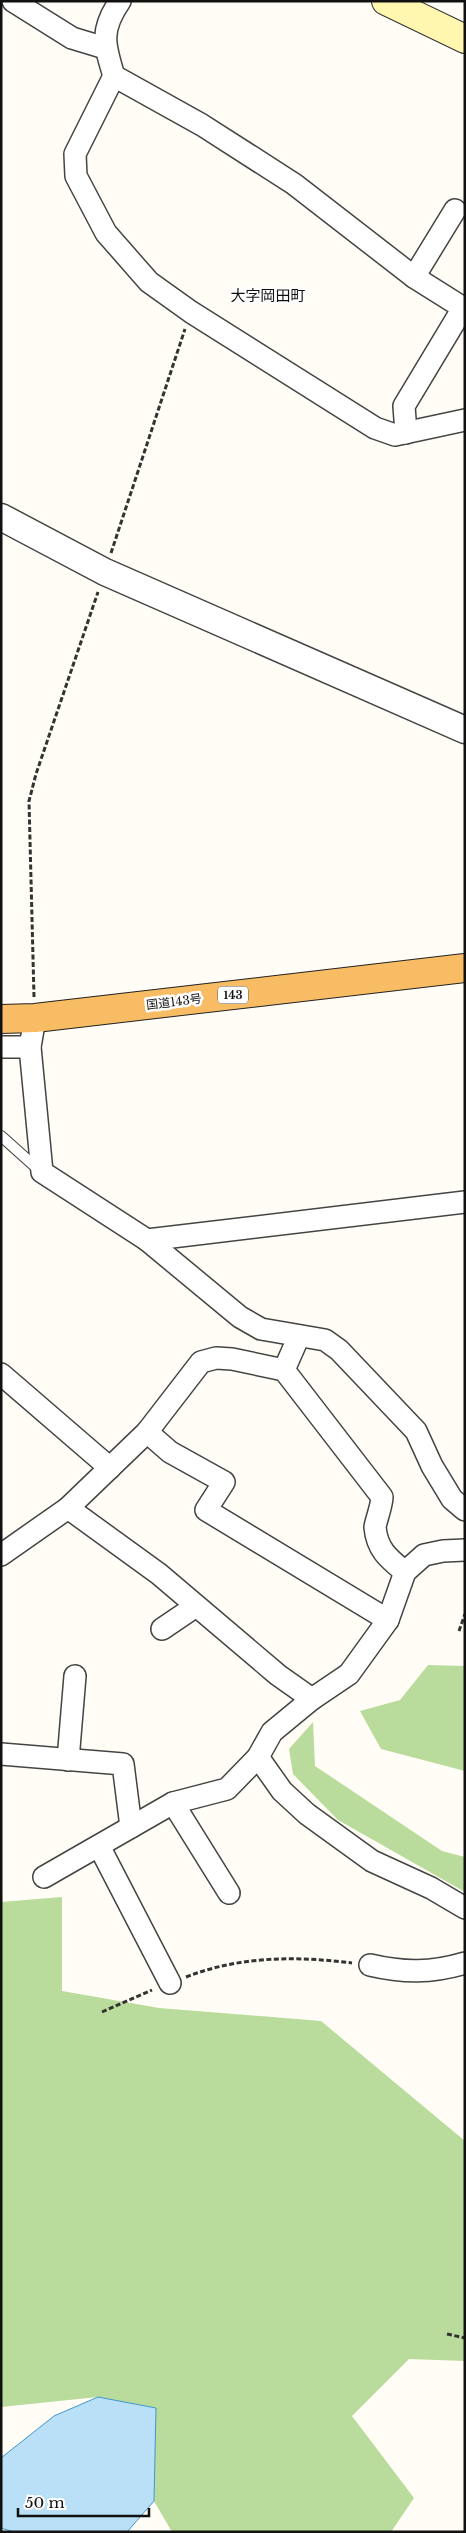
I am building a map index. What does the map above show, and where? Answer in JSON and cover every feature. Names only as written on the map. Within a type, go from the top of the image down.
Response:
[{"type":"highway","name":"国道143号","points":[[1,1019],[35,1018],[465,968]]},
{"type":"main road","points":[[386,1],[465,40]]},
{"type":"street","points":[[13,1],[72,38],[105,48]]},
{"type":"street","points":[[120,1],[108,19],[105,48],[114,76],[202,125],[294,184],[414,277],[464,309],[404,406],[406,433]]},
{"type":"street","points":[[114,76],[75,154],[76,176],[106,233],[149,282],[191,312],[375,428],[395,435],[465,420]]},
{"type":"street","points":[[414,277],[455,210]]},
{"type":"street","points":[[1,516],[105,572],[465,730]]},
{"type":"street","points":[[35,1018],[30,1047],[42,1172],[147,1240],[240,1317],[261,1329],[325,1340],[339,1350],[416,1431],[432,1466],[452,1499],[465,1510]]},
{"type":"street","points":[[1,1047],[30,1047]]},
{"type":"street","points":[[147,1240],[465,1202]]},
{"type":"street","points":[[284,1370],[299,1336]]},
{"type":"street","points":[[4,1550],[68,1508],[147,1432],[201,1362],[216,1358],[232,1359],[284,1370],[382,1497],[381,1511],[375,1526],[383,1555],[405,1572]]},
{"type":"street","points":[[1,1374],[110,1468]]},
{"type":"street","points":[[147,1432],[170,1452],[224,1482],[206,1510],[388,1620]]},
{"type":"street","points":[[68,1508],[159,1574],[278,1675],[312,1699]]},
{"type":"street","points":[[44,1877],[172,1803],[227,1789],[258,1757],[272,1732],[312,1699],[349,1674],[388,1620],[405,1572],[424,1555],[443,1551],[465,1550]]},
{"type":"street","points":[[162,1629],[196,1606]]},
{"type":"street","points":[[68,1760],[75,1676]]},
{"type":"street","points":[[1,1754],[123,1764],[131,1827]]},
{"type":"street","points":[[258,1757],[282,1791],[307,1814],[372,1861],[432,1888],[465,1908]]},
{"type":"street","points":[[172,1803],[229,1893]]},
{"type":"street","points":[[99,1846],[170,1982]]},
{"type":"street","points":[[370,1965],[400,1972],[446,1969],[465,1963]]},
{"type":"lane","points":[[1,1136],[42,1172]]},
{"type":"path","points":[[35,1018],[29,801],[36,774],[191,312]]},
{"type":"path","points":[[459,1631],[465,1614]]},
{"type":"path","points":[[270,1958],[329,1960],[370,1965]]},
{"type":"path","points":[[447,2334],[465,2338]]},
{"type":"green space","points":[[428,1665],[465,1666],[465,1771],[381,1749],[360,1711],[400,1700]]},
{"type":"green space","points":[[313,1722],[315,1766],[442,1851],[465,1857],[465,1892],[338,1820],[293,1774],[289,1749]]},
{"type":"green space","points":[[62,1897],[62,1991],[159,2008],[321,2021],[465,2141],[465,2361],[409,2359],[352,2416],[414,2498],[391,2532],[172,2532],[154,2501],[156,2408],[98,2397],[1,2407],[1,1902]]},
{"type":"water","points":[[98,2397],[156,2408],[154,2501],[127,2532],[14,2532],[1,2528],[1,2458],[54,2416]]},
{"type":"district","name":"大字岡田町","points":[[268,296]]}]
